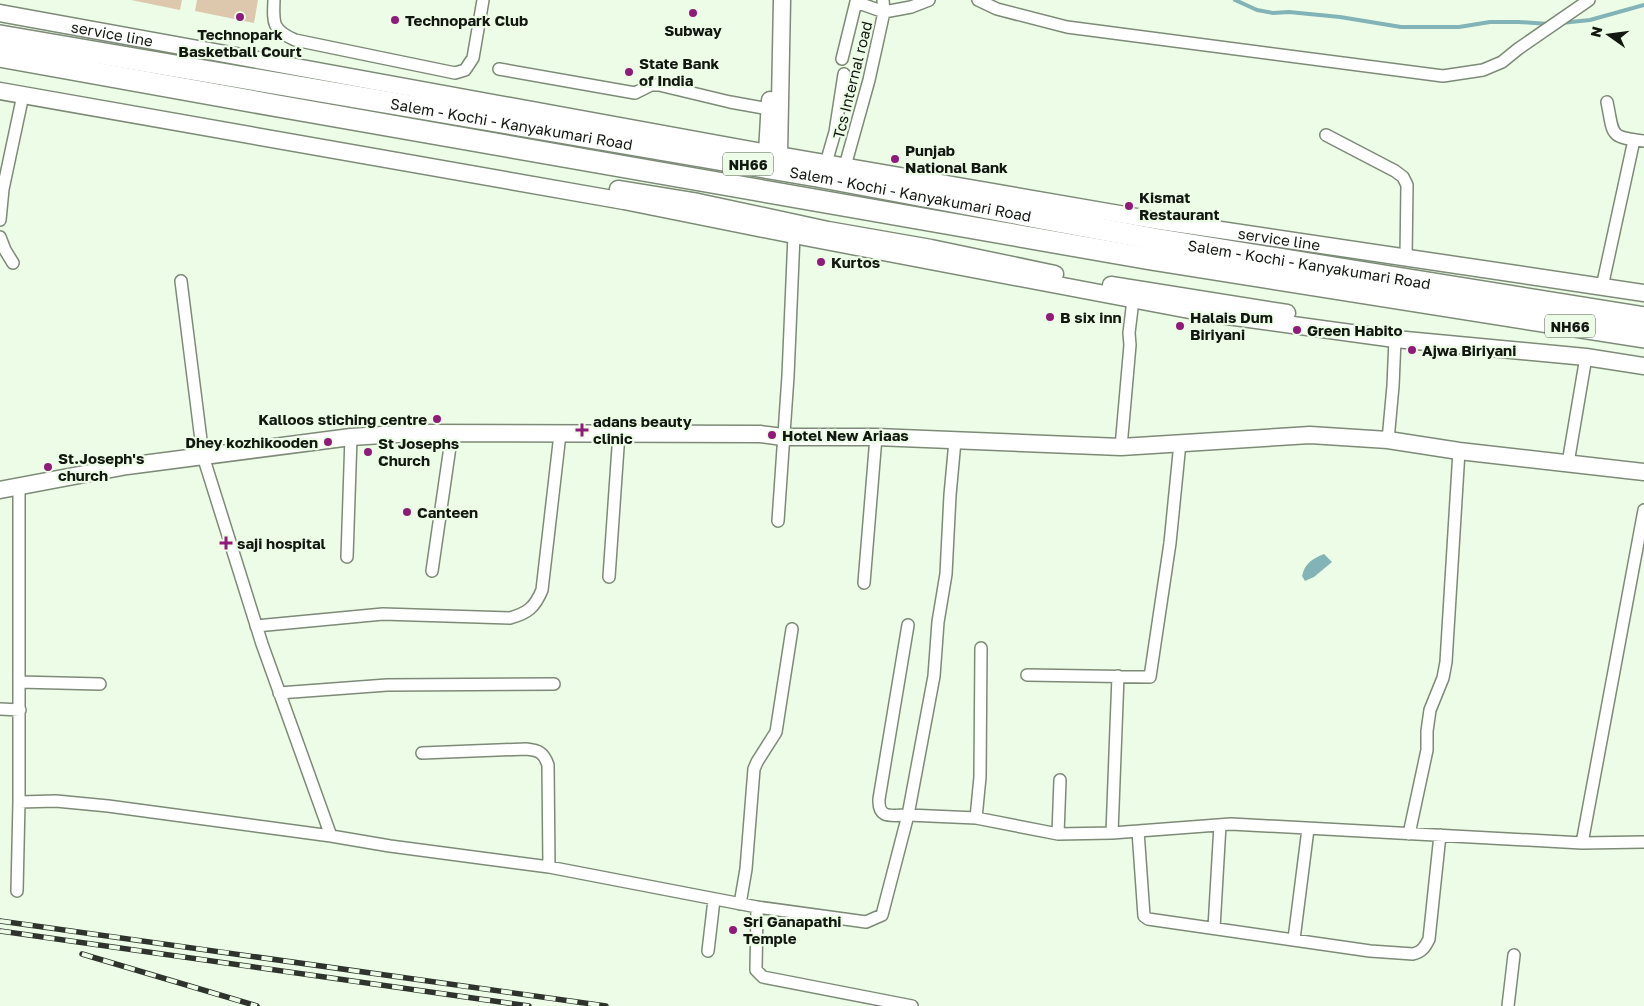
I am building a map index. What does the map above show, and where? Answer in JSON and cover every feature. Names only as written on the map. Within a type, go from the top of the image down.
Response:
[{"type":"highway","name":"Salem - Kochi - Kanyakumari Road","points":[[0,36],[808,174],[1496,304],[1644,337]]},
{"type":"highway","name":"Salem - Kochi - Kanyakumari Road","points":[[0,56],[1151,259],[1496,304],[1644,318]]},
{"type":"main road","points":[[773,0],[769,109],[773,154]]},
{"type":"main road","points":[[773,154],[782,0]]},
{"type":"main road","name":"service line","points":[[0,13],[1018,197],[1160,221],[1644,294]]},
{"type":"main road","points":[[0,22],[245,68],[1004,200],[1018,197]]},
{"type":"main road","points":[[0,82],[82,94],[314,139],[698,202],[828,230],[931,248],[1106,284],[1350,323],[1372,336]]},
{"type":"main road","points":[[0,91],[614,199],[1205,313],[1395,339],[1586,357],[1644,366]]},
{"type":"main road","points":[[0,490],[127,466],[351,437],[414,433],[760,434],[783,437],[876,437],[955,442],[1121,447],[1310,435],[1388,440],[1459,451],[1644,472]]},
{"type":"street","points":[[274,0],[273,20],[279,32],[292,39],[457,73],[465,70],[473,58],[483,0]]},
{"type":"street","points":[[842,59],[856,1],[911,8],[929,0]]},
{"type":"street","points":[[978,0],[997,9],[1067,27],[1443,76],[1483,70],[1502,62],[1586,2]]},
{"type":"street","name":"Tcs Internal road","points":[[845,166],[870,80],[884,6]]},
{"type":"street","points":[[499,69],[635,93],[651,85],[660,85],[730,102],[769,109]]},
{"type":"street","points":[[826,163],[835,132],[844,74]]},
{"type":"street","points":[[0,220],[3,189],[23,95]]},
{"type":"street","points":[[1602,287],[1639,140],[1618,136],[1613,131],[1607,102]]},
{"type":"street","points":[[1326,135],[1403,177],[1407,186],[1406,258]]},
{"type":"street","points":[[778,521],[788,376],[794,235]]},
{"type":"street","points":[[0,237],[13,263]]},
{"type":"street","points":[[182,281],[203,456],[256,626],[331,836]]},
{"type":"street","points":[[1121,447],[1130,345],[1129,333],[1134,300]]},
{"type":"street","points":[[1388,440],[1395,339]]},
{"type":"street","points":[[1568,463],[1586,357]]},
{"type":"street","points":[[432,571],[452,433]]},
{"type":"street","points":[[609,576],[620,433]]},
{"type":"street","points":[[256,626],[383,614],[510,618],[529,610],[537,603],[542,590],[560,434]]},
{"type":"street","points":[[347,557],[351,437]]},
{"type":"street","points":[[864,583],[876,437]]},
{"type":"street","points":[[19,802],[56,801],[108,806],[331,836],[550,868],[714,900],[866,922],[882,915],[908,815],[934,676],[938,622],[946,574],[955,442]]},
{"type":"street","points":[[1027,675],[1150,677],[1170,543],[1180,443]]},
{"type":"street","points":[[1409,834],[1427,750],[1430,710],[1443,678],[1446,662],[1459,451]]},
{"type":"street","points":[[18,891],[20,710],[19,487]]},
{"type":"street","points":[[1582,843],[1644,510]]},
{"type":"street","points":[[908,625],[879,804],[881,812],[886,815],[976,818],[1058,834],[1112,833],[1231,824],[1582,843],[1644,842]]},
{"type":"street","points":[[740,904],[746,869],[754,769],[756,762],[776,732],[792,629]]},
{"type":"street","points":[[976,818],[980,777],[981,648]]},
{"type":"street","points":[[1112,833],[1118,676]]},
{"type":"street","points":[[19,682],[100,684]]},
{"type":"street","points":[[279,692],[387,686],[554,684]]},
{"type":"street","points":[[0,709],[20,710]]},
{"type":"street","points":[[422,753],[526,749],[541,752],[545,756],[548,765],[550,868]]},
{"type":"street","points":[[1058,834],[1060,780]]},
{"type":"street","points":[[1214,928],[1220,825]]},
{"type":"street","points":[[1294,940],[1308,828]]},
{"type":"street","points":[[1138,831],[1144,916],[1148,919],[1294,940],[1413,954],[1418,953],[1424,948],[1428,938],[1440,836]]},
{"type":"street","points":[[708,951],[714,900]]},
{"type":"street","points":[[757,907],[756,970],[764,977],[912,1006]]},
{"type":"street","points":[[1508,1006],[1514,955]]},
{"type":"shaded area","points":[[131,0],[182,0],[180,10]]},
{"type":"shaded area","name":"Technopark Basketball Court","points":[[197,0],[258,0],[254,23],[195,11]]},
{"type":"water","points":[[1324,554],[1332,562],[1314,577],[1305,581],[1302,576],[1307,565]]},
{"type":"waterway","points":[[1235,0],[1257,10],[1273,13],[1289,12],[1340,17],[1401,27],[1459,27],[1490,22],[1549,24]]},
{"type":"waterway","points":[[1561,23],[1590,20],[1644,5]]},
{"type":"railway","points":[[0,921],[606,1006]]},
{"type":"railway","points":[[0,931],[529,1006]]},
{"type":"railway","points":[[82,954],[257,1006]]},
{"type":"place","name":"Subway","points":[[693,13]]},
{"type":"place","name":"Technopark Basketball Court","points":[[240,17]]},
{"type":"place","name":"Technopark Club","points":[[395,20]]},
{"type":"place","name":"State Bank of India","points":[[629,72]]},
{"type":"place","name":"Punjab National Bank","points":[[895,159]]},
{"type":"place","name":"Kismat Restaurant","points":[[1129,206]]},
{"type":"place","name":"Kurtos","points":[[821,262]]},
{"type":"place","name":"B six inn","points":[[1050,317]]},
{"type":"place","name":"Halais Dum Biriyani","points":[[1180,326]]},
{"type":"place","name":"Green Habito","points":[[1297,330]]},
{"type":"place","name":"Ajwa Biriyani","points":[[1412,350]]},
{"type":"place","name":"Kalloos stiching centre","points":[[437,419]]},
{"type":"place","name":"adans beauty clinic","points":[[582,430]]},
{"type":"place","name":"Hotel New Ariaas","points":[[772,435]]},
{"type":"place","name":"Dhey kozhikooden","points":[[328,442]]},
{"type":"place","name":"St Josephs Church","points":[[368,452]]},
{"type":"place","name":"St.Joseph's church","points":[[48,467]]},
{"type":"place","name":"Canteen","points":[[407,512]]},
{"type":"place","name":"saji hospital","points":[[226,543]]},
{"type":"place","name":"Sri Ganapathi Temple","points":[[733,930]]}]
